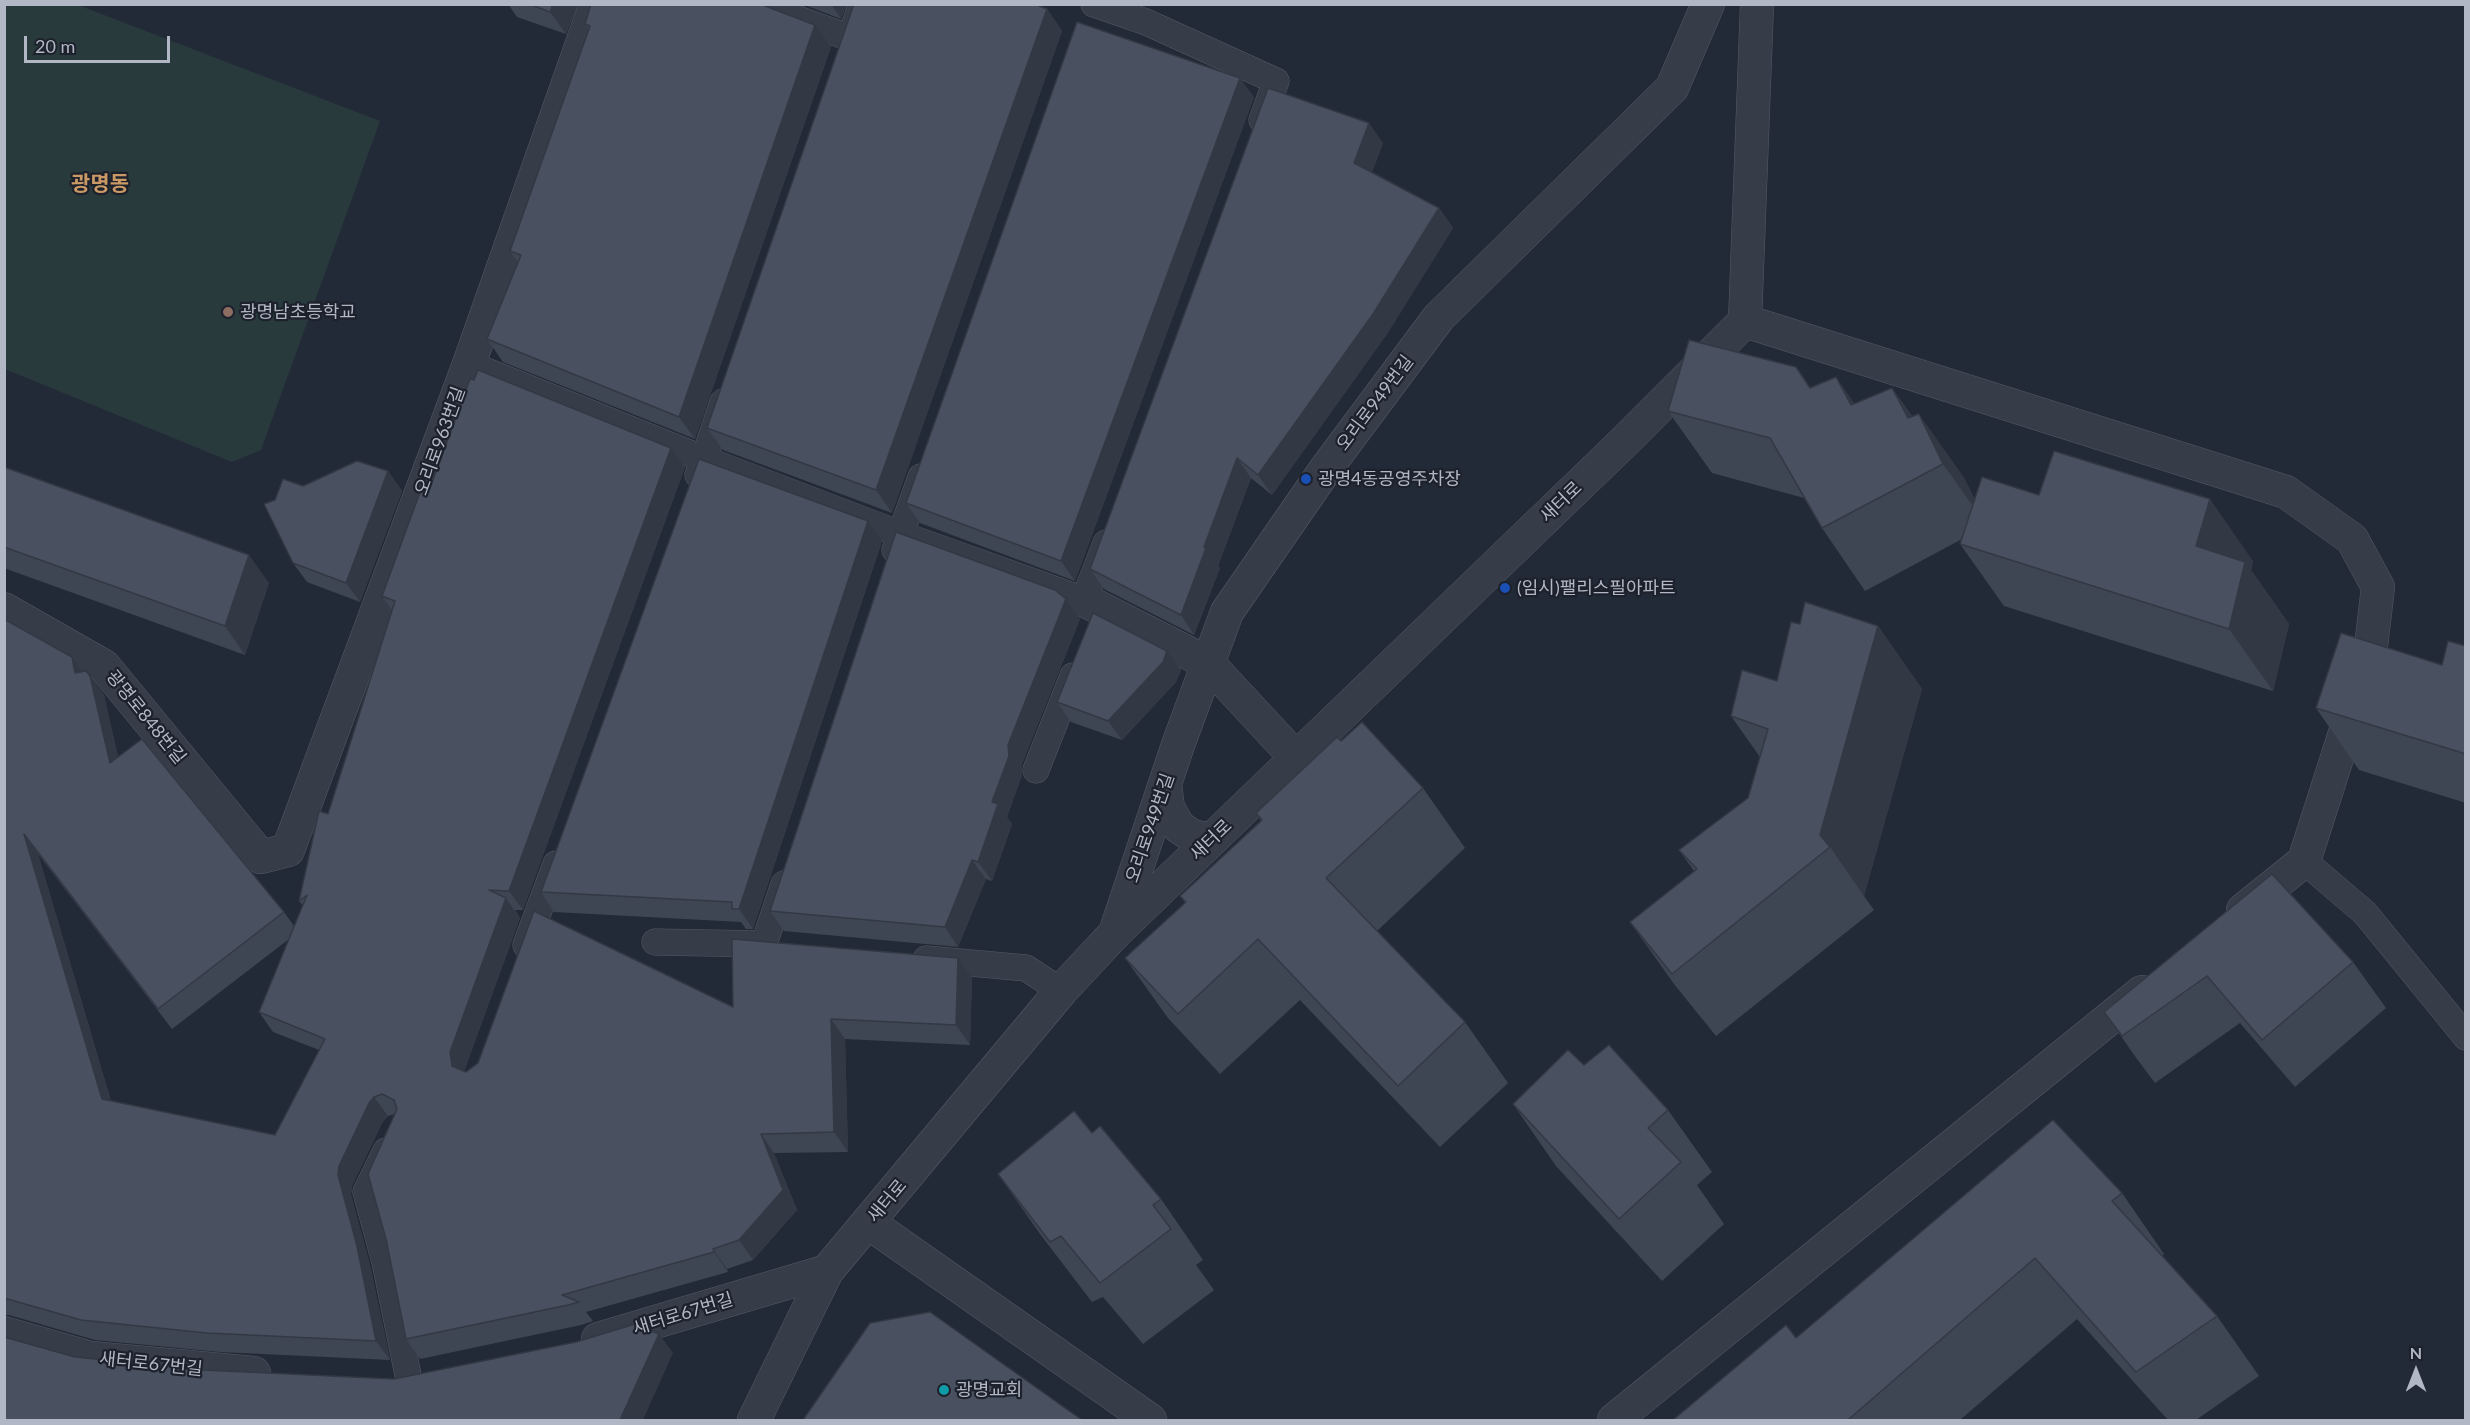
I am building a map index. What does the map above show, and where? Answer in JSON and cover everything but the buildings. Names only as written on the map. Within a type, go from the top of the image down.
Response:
[{"type":"street","name":"오리로963번길","points":[[261,857],[288,850],[469,364],[596,4]]},
{"type":"street","name":"오리로949번길","points":[[1115,933],[1165,784],[1227,612],[1325,470],[1439,317],[1672,88],[1708,4]]},
{"type":"street","points":[[1757,4],[1745,321],[2286,492],[2352,539],[2378,587],[2370,655],[2304,861],[2221,928]]},
{"type":"street","name":"새터로","points":[[754,1420],[827,1271],[1061,991],[1115,933],[1625,441],[1745,321]]},
{"type":"street","name":"광명로848번길","points":[[4,609],[104,666],[261,857]]},
{"type":"street","points":[[1090,623],[1208,663],[1296,758]]},
{"type":"street","points":[[1165,784],[1168,808],[1179,827],[1192,836],[1211,840]]},
{"type":"street","points":[[1614,1420],[2166,973]]},
{"type":"street","points":[[869,1223],[1150,1420]]},
{"type":"street","name":"새터로67번길","points":[[563,1348],[827,1271]]},
{"type":"street","name":"새터로67번길","points":[[4,1333],[91,1358],[219,1371],[278,1374]]},
{"type":"street","points":[[373,1378],[409,1380],[442,1373]]},
{"type":"lane","points":[[758,4],[846,49],[862,4]]},
{"type":"lane","points":[[1094,4],[1146,22],[1276,81],[1252,147]]},
{"type":"lane","points":[[469,364],[704,459],[900,534],[1090,623]]},
{"type":"lane","points":[[691,492],[731,381]]},
{"type":"lane","points":[[889,568],[928,455]]},
{"type":"lane","points":[[1036,770],[1090,623],[1113,523]]},
{"type":"lane","points":[[519,965],[564,841]]},
{"type":"lane","points":[[2304,861],[2365,913],[2466,1037]]},
{"type":"lane","points":[[655,942],[776,945],[791,864]]},
{"type":"lane","points":[[907,957],[1026,968],[1061,991]]},
{"type":"lane","points":[[396,1129],[366,1191],[385,1262],[409,1380]]},
{"type":"shaded area","points":[[4,5],[78,5],[380,121],[261,450],[232,462],[5,369]]},
{"type":"place","name":"광명남초등학교","points":[[228,312]]},
{"type":"place","name":"광명4동공영주차장","points":[[1306,479]]},
{"type":"place","name":"(임시)팰리스필아파트","points":[[1505,588]]},
{"type":"place","name":"광명교회","points":[[944,1390]]},
{"type":"district","name":"광명동","points":[[100,184]]}]
